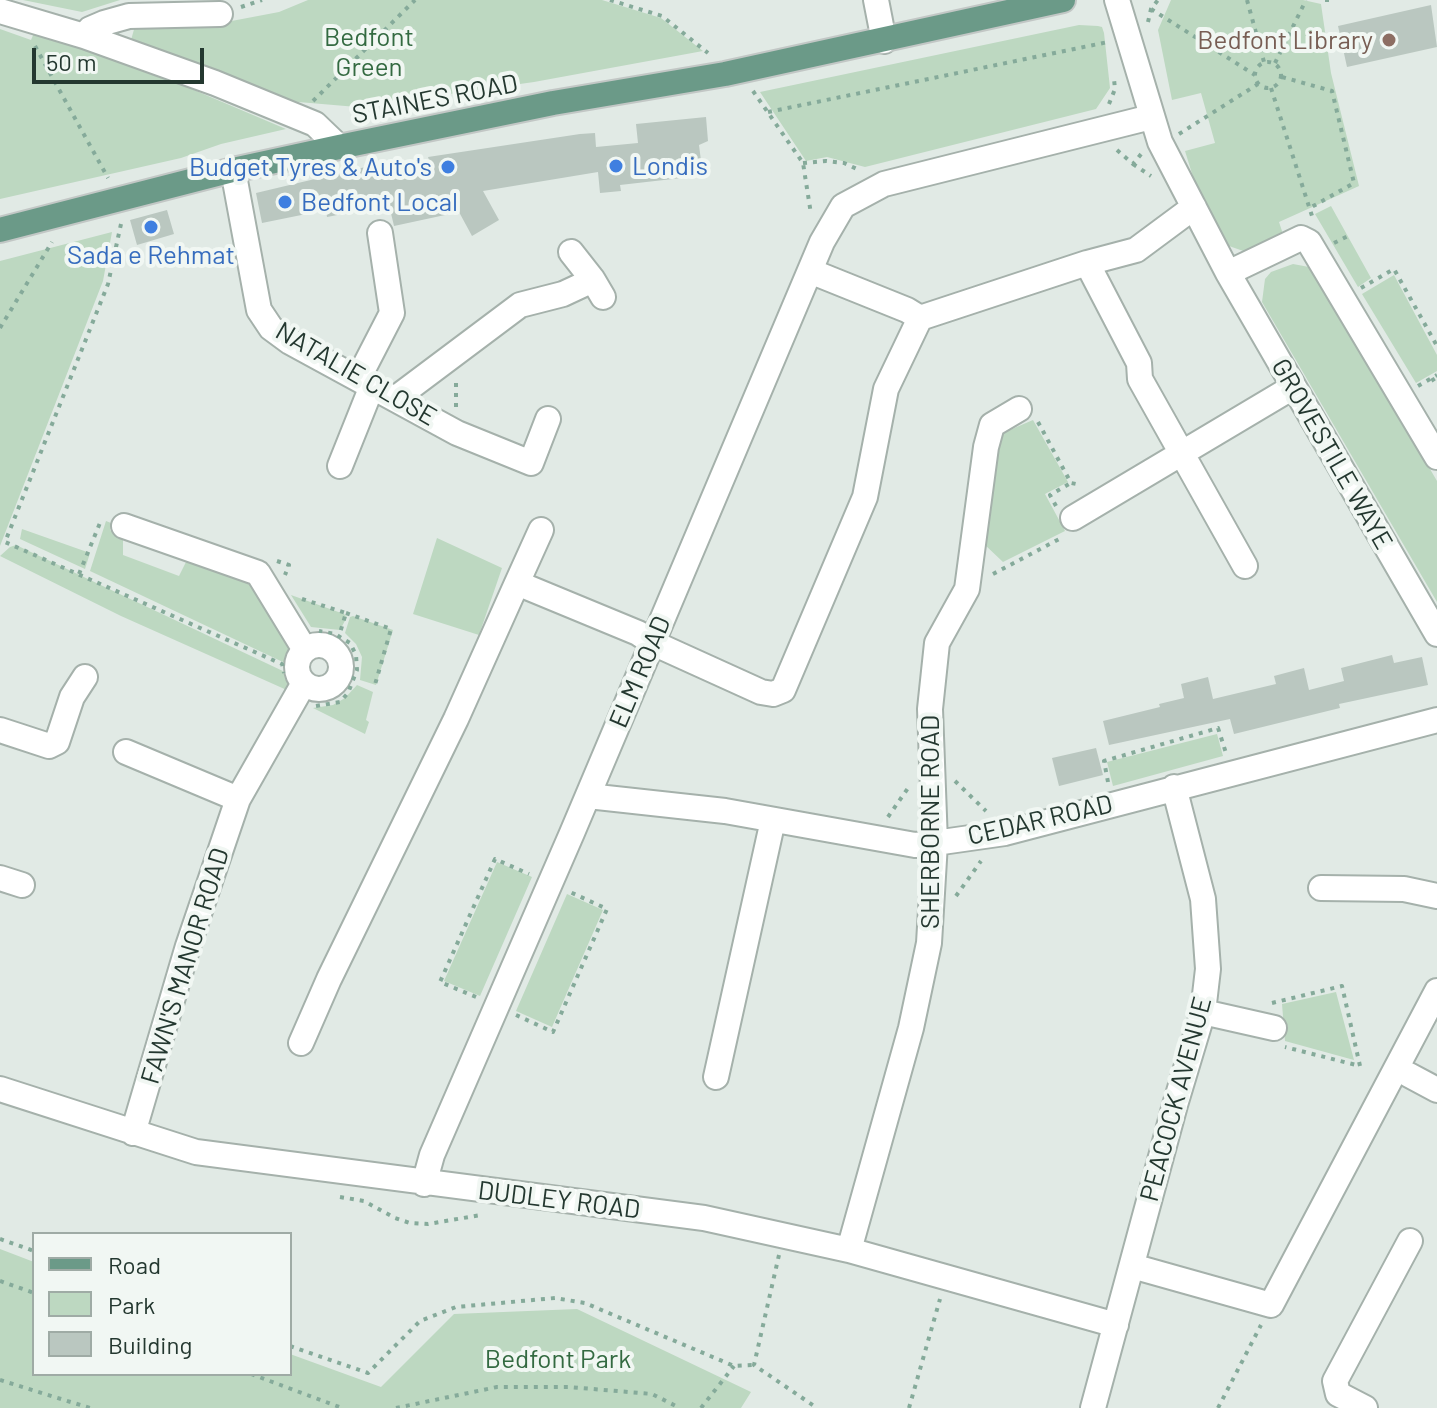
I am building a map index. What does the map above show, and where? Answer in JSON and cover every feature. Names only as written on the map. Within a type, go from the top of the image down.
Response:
[{"type":"main road","name":"STAINES ROAD","points":[[0,230],[233,170],[339,147],[553,103],[696,80],[1063,0]]},
{"type":"street","points":[[876,0],[884,41]]},
{"type":"street","name":"GROVESTILE WAYE","points":[[1117,0],[1160,142],[1228,273],[1437,634]]},
{"type":"street","points":[[0,11],[31,30],[84,36],[215,83],[315,124],[339,147]]},
{"type":"street","points":[[84,36],[90,29],[129,16],[220,14]]},
{"type":"street","points":[[875,178],[1151,117]]},
{"type":"street","name":"NATALIE CLOSE","points":[[233,170],[259,310],[271,328],[290,342],[457,433],[531,463],[548,419]]},
{"type":"street","name":"ELM ROAD","points":[[424,1184],[432,1155],[588,796],[822,242],[843,206],[875,178]]},
{"type":"street","points":[[517,583],[638,633],[653,643],[761,692],[773,694],[783,690],[865,497],[886,389],[920,318],[1136,250],[1194,207]]},
{"type":"street","points":[[340,466],[365,382],[392,313],[380,233]]},
{"type":"street","points":[[1228,273],[1301,238],[1306,239],[1437,457]]},
{"type":"street","points":[[396,398],[520,305],[598,288],[571,252]]},
{"type":"street","points":[[1087,263],[1139,363],[1140,379],[1245,566]]},
{"type":"street","points":[[810,271],[920,318]]},
{"type":"street","points":[[1072,525],[1182,452],[1293,387]]},
{"type":"street","name":"SHERBORNE ROAD","points":[[849,1250],[914,1014],[929,943],[935,843],[930,709],[937,643],[967,589],[986,447],[992,425],[1027,413]]},
{"type":"street","points":[[113,522],[258,573],[309,641],[332,649],[340,661],[336,681],[324,689],[310,687],[308,694]]},
{"type":"street","points":[[301,1043],[456,719],[541,530]]},
{"type":"street","name":"FAWN'S MANOR ROAD","points":[[133,1133],[188,946],[238,799],[308,694],[297,670],[300,656],[309,641]]},
{"type":"street","points":[[0,730],[49,746],[57,742],[72,697],[85,677]]},
{"type":"street","name":"CEDAR ROAD","points":[[588,796],[725,811],[915,845],[1005,833],[1437,720]]},
{"type":"street","points":[[126,752],[238,799]]},
{"type":"street","name":"PEACOCK AVENUE","points":[[1093,1408],[1203,1012],[1208,969],[1203,899],[1174,787]]},
{"type":"street","points":[[716,1077],[773,820]]},
{"type":"street","points":[[1321,888],[1404,889],[1437,896]]},
{"type":"street","points":[[1132,1266],[1271,1305],[1437,991]]},
{"type":"street","points":[[1203,1012],[1274,1028]]},
{"type":"street","points":[[1409,1075],[1437,1090]]},
{"type":"street","name":"DUDLEY ROAD","points":[[0,1089],[196,1152],[704,1218],[849,1250],[1116,1325]]},
{"type":"street","points":[[1350,1405],[1338,1394],[1335,1381],[1410,1241]]},
{"type":"path","points":[[306,108],[415,0]]},
{"type":"path","points":[[610,0],[662,16],[708,53]]},
{"type":"path","points":[[1247,0],[1264,62]]},
{"type":"path","points":[[1275,63],[1306,0]]},
{"type":"path","points":[[1325,0],[1335,0]]},
{"type":"path","points":[[1151,9],[1255,75]]},
{"type":"path","points":[[31,30],[110,180]]},
{"type":"path","points":[[1109,30],[1112,52]]},
{"type":"path","points":[[768,112],[1111,42]]},
{"type":"path","points":[[1176,136],[1258,84],[1271,88],[1278,84],[1282,77],[1280,68],[1275,63],[1264,62],[1257,66],[1255,75],[1258,84]]},
{"type":"path","points":[[1105,109],[1113,97],[1114,76]]},
{"type":"path","points":[[1271,88],[1308,209],[1354,183],[1332,91],[1282,77]]},
{"type":"path","points":[[752,89],[803,163],[844,163],[875,178]]},
{"type":"path","points":[[1109,144],[1133,164],[1144,149],[1151,161]]},
{"type":"path","points":[[122,219],[108,284],[5,542],[282,664]]},
{"type":"path","points":[[0,328],[55,236]]},
{"type":"path","points":[[1355,291],[1394,269],[1437,346]]},
{"type":"path","points":[[1413,388],[1434,376],[1437,386]]},
{"type":"path","points":[[1027,413],[1071,483],[1092,487]]},
{"type":"path","points":[[79,574],[113,522]]},
{"type":"path","points":[[989,576],[1072,525]]},
{"type":"path","points":[[293,596],[391,629],[374,688]]},
{"type":"path","points":[[339,636],[346,613]]},
{"type":"path","points":[[308,694],[340,702],[354,682],[357,670],[356,655],[350,643],[339,636],[321,630],[309,641]]},
{"type":"path","points":[[1110,791],[1104,761],[1218,728],[1227,759]]},
{"type":"path","points":[[945,771],[986,812]]},
{"type":"path","points":[[882,826],[915,779]]},
{"type":"path","points":[[947,908],[983,856],[969,861]]},
{"type":"path","points":[[482,1000],[440,982],[495,859],[535,876]]},
{"type":"path","points":[[511,1013],[553,1032],[607,909],[564,889]]},
{"type":"path","points":[[333,1195],[364,1201],[410,1223],[428,1224],[494,1215]]},
{"type":"path","points":[[0,1239],[32,1250]]},
{"type":"path","points":[[754,1365],[780,1251],[770,1248]]},
{"type":"path","points":[[909,1408],[945,1277]]},
{"type":"path","points":[[0,1281],[32,1292]]},
{"type":"path","points":[[292,1347],[368,1373],[420,1321],[456,1307],[555,1298],[585,1303],[734,1366],[754,1365],[817,1408]]},
{"type":"path","points":[[1218,1408],[1271,1305]]},
{"type":"path","points":[[701,1408],[734,1366]]},
{"type":"path","points":[[256,1376],[342,1408]]},
{"type":"path","points":[[0,1380],[90,1408]]},
{"type":"path","points":[[396,1408],[497,1387],[569,1387],[652,1394],[680,1408]]},
{"type":"green space","points":[[23,0],[120,0],[82,12]]},
{"type":"green space","name":"Bedfont Green","points":[[308,0],[602,0],[661,18],[703,51],[534,82],[357,107],[275,100],[131,40],[135,26],[221,23],[279,12]]},
{"type":"green space","points":[[1171,0],[1303,0],[1321,4],[1331,73],[1359,186],[1279,222],[1284,237],[1249,253],[1229,246],[1194,180],[1185,151],[1215,143],[1201,93],[1172,100],[1158,30]]},
{"type":"green space","points":[[1079,25],[1102,27],[1104,33],[1110,88],[1096,109],[865,167],[827,157],[806,161],[760,92]]},
{"type":"green space","name":"Bedfont Green","points":[[0,29],[31,40],[34,33],[97,54],[187,87],[286,129],[221,144],[181,158],[0,199]]},
{"type":"green space","points":[[1331,206],[1371,278],[1358,287],[1315,214]]},
{"type":"green space","points":[[112,232],[103,281],[0,546],[0,261]]},
{"type":"green space","points":[[1293,264],[1314,271],[1437,481],[1437,602],[1262,302],[1265,279],[1271,272]]},
{"type":"green space","points":[[1394,275],[1437,355],[1437,371],[1416,383],[1362,294]]},
{"type":"green space","points":[[1033,420],[1068,482],[1045,494],[1065,531],[1003,562],[984,544],[996,442],[1005,432]]},
{"type":"green space","points":[[106,521],[111,523],[110,530],[123,538],[123,555],[179,576],[190,554],[245,576],[299,636],[285,663],[90,571]]},
{"type":"green space","points":[[22,529],[90,553],[85,569],[20,539]]},
{"type":"green space","points":[[437,538],[502,568],[479,635],[413,614]]},
{"type":"green space","points":[[16,545],[285,672],[289,691],[121,616],[0,556]]},
{"type":"green space","points":[[291,595],[344,614],[347,617],[340,630],[311,627]]},
{"type":"green space","points":[[353,616],[393,630],[376,685],[360,680],[362,657],[356,644],[345,633]]},
{"type":"green space","points":[[357,685],[373,692],[365,734],[313,708],[333,705]]},
{"type":"green space","points":[[1217,734],[1223,756],[1113,786],[1107,762]]},
{"type":"green space","points":[[497,862],[532,877],[480,996],[444,981]]},
{"type":"green space","points":[[567,894],[603,910],[552,1027],[516,1011]]},
{"type":"green space","points":[[1336,992],[1354,1060],[1285,1041],[1282,1004]]},
{"type":"green space","name":"Bedfont Park","points":[[0,1249],[32,1261],[32,1376],[292,1376],[292,1355],[381,1387],[454,1314],[577,1309],[751,1392],[741,1408],[0,1408]]},
{"type":"building","name":"Bedfont Library","points":[[1431,5],[1437,47],[1347,67],[1338,26]]},
{"type":"building","points":[[706,117],[708,141],[699,145],[701,161],[690,177],[620,185],[621,191],[600,193],[598,172],[483,191],[499,220],[472,236],[459,212],[394,226],[389,205],[327,217],[326,210],[262,223],[256,193],[378,164],[379,171],[429,160],[428,157],[580,134],[595,133],[596,147],[638,143],[636,124]]},
{"type":"building","points":[[167,210],[174,234],[137,245],[130,220]]},
{"type":"building","points":[[1392,655],[1394,663],[1422,657],[1428,685],[1339,704],[1340,708],[1234,734],[1230,719],[1109,745],[1103,721],[1184,698],[1181,684],[1208,677],[1213,699],[1276,684],[1274,676],[1304,668],[1309,690],[1344,681],[1341,668]]},
{"type":"building","points":[[1096,748],[1103,775],[1059,786],[1052,758]]},
{"type":"place","name":"Bedfont Library","points":[[1389,40]]},
{"type":"place","name":"Londis","points":[[616,166]]},
{"type":"place","name":"Budget Tyres & Auto's","points":[[448,167]]},
{"type":"place","name":"Bedfont Local","points":[[285,202]]},
{"type":"place","name":"Sada e Rehmat","points":[[151,227]]}]
